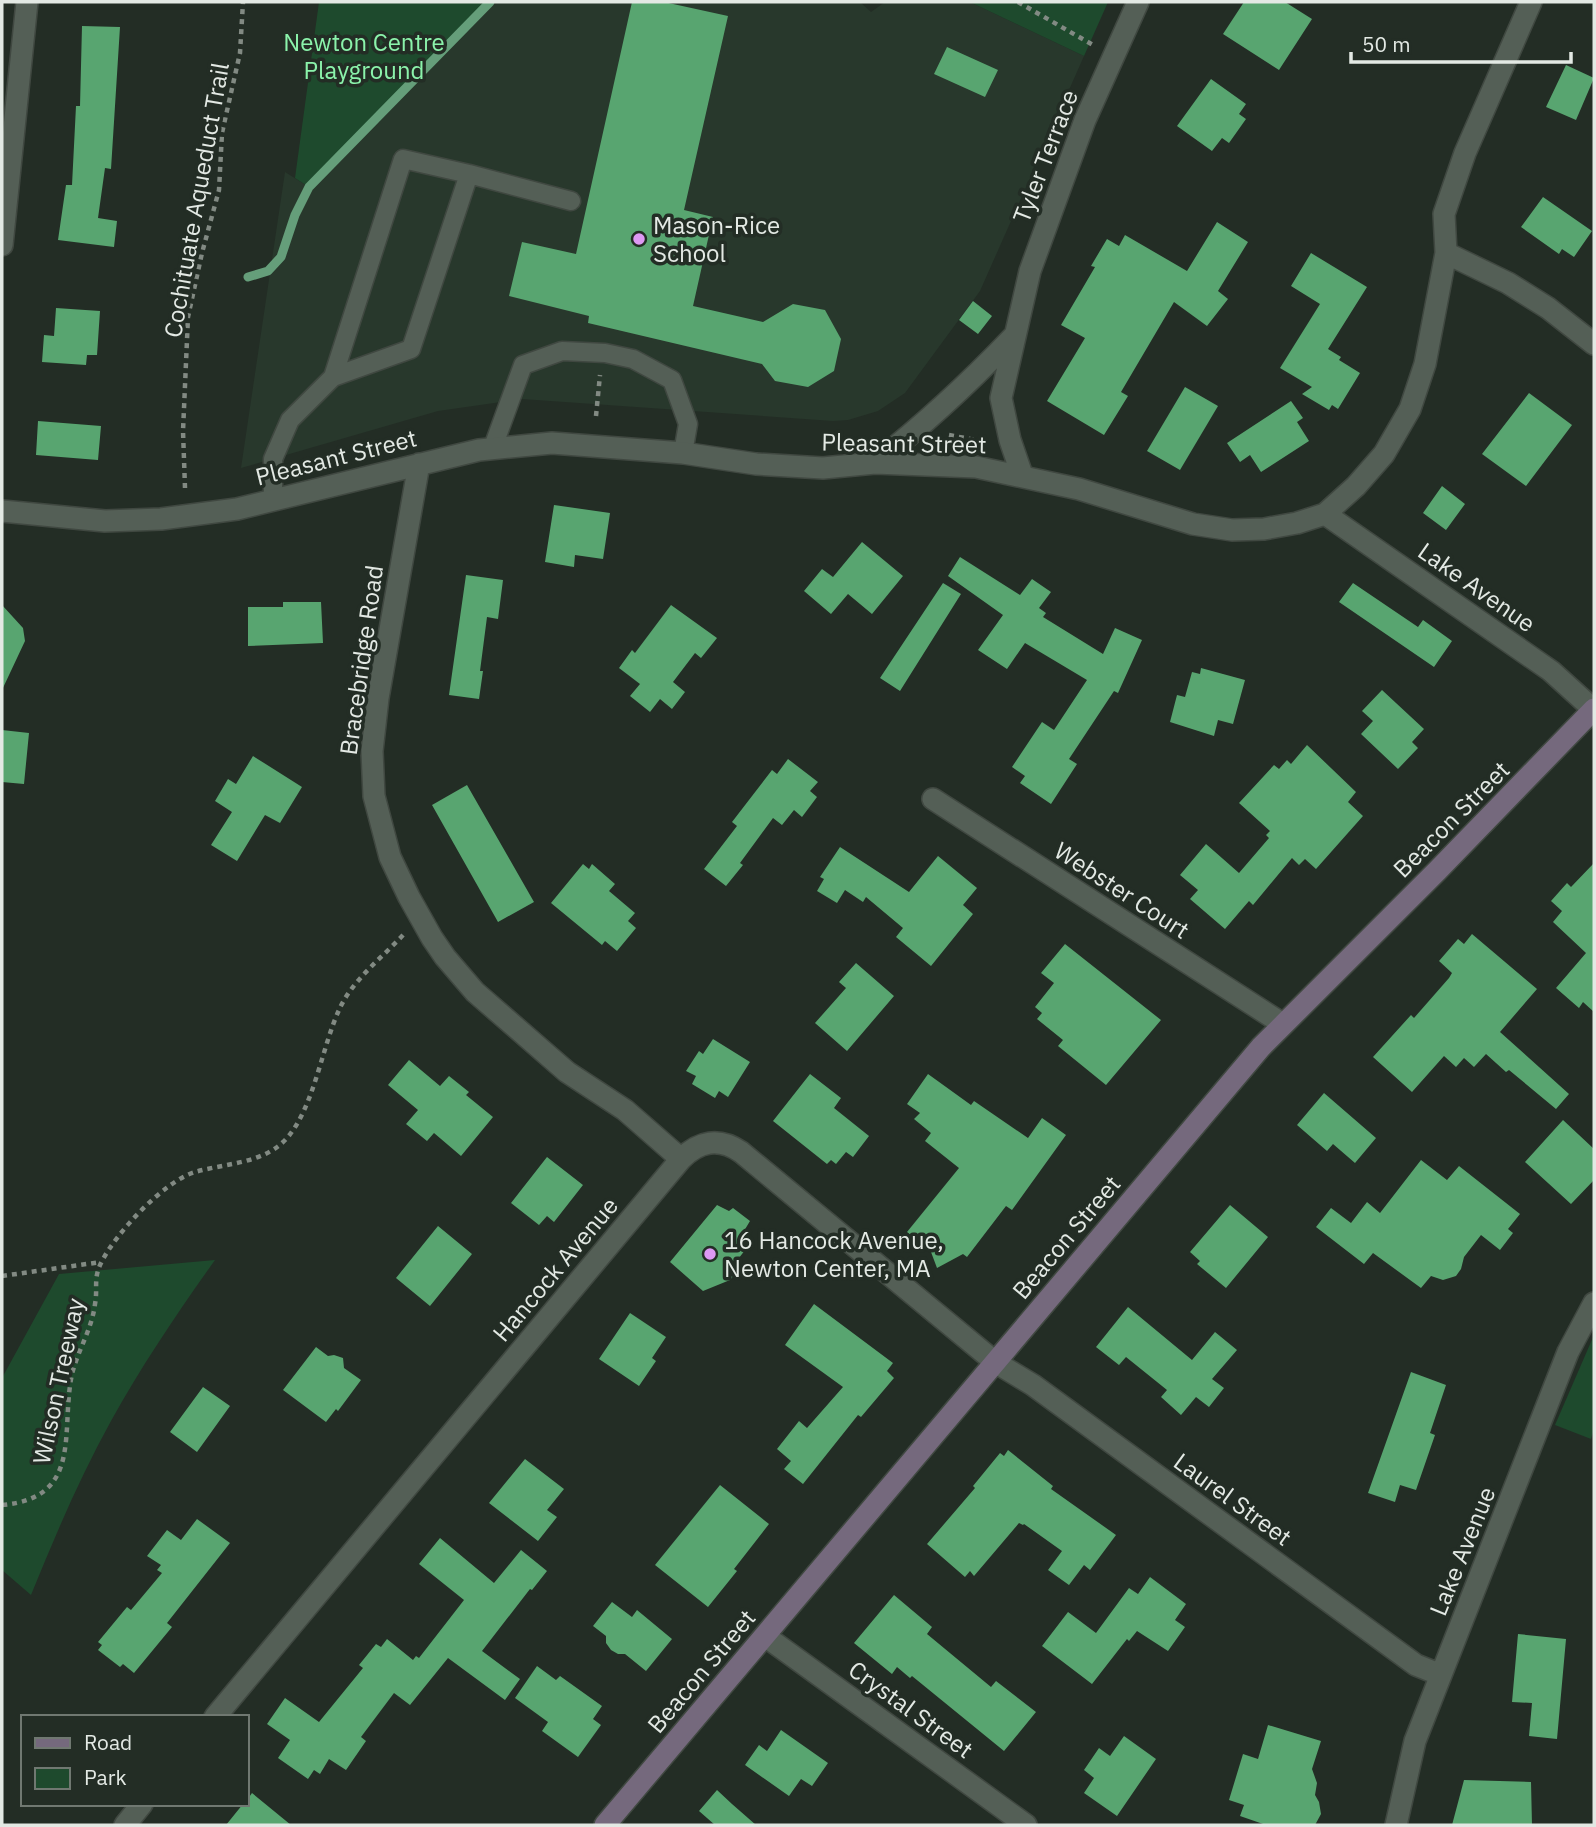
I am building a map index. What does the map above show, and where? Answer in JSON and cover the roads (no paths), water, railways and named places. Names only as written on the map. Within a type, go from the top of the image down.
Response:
[{"type":"main road","name":"Beacon Street","points":[[606,1825],[1239,1073],[1283,1024],[1594,710]]},
{"type":"street","points":[[2,245],[27,2]]},
{"type":"street","name":"Tyler Terrace","points":[[1021,475],[1001,398],[1030,271],[1085,120],[1138,2]]},
{"type":"street","name":"Pleasant Street","points":[[2,511],[105,521],[161,519],[237,509],[493,447],[566,443],[683,453],[756,464],[823,468],[875,463],[976,467],[1021,475],[1145,507],[1193,524],[1231,530],[1264,529],[1325,514],[1356,486],[1384,454],[1410,409],[1425,364],[1446,253],[1444,214],[1465,153],[1531,2]]},
{"type":"street","points":[[1446,253],[1508,283],[1548,308],[1594,344]]},
{"type":"street","points":[[875,463],[967,386],[1016,334]]},
{"type":"street","name":"Bracebridge Road","points":[[419,464],[378,698],[372,751],[374,796],[384,838],[398,876],[445,957],[489,1005],[567,1072],[625,1110],[681,1159]]},
{"type":"street","name":"Lake Avenue","points":[[1325,514],[1551,671],[1594,710]]},
{"type":"street","name":"Webster Court","points":[[933,799],[1283,1024]]},
{"type":"street","name":"Hancock Avenue","points":[[217,1715],[681,1159],[701,1144],[718,1142],[734,1147],[995,1362]]},
{"type":"street","name":"Lake Avenue","points":[[1396,1825],[1415,1741],[1568,1352],[1594,1303]]},
{"type":"street","name":"Laurel Street","points":[[995,1362],[1024,1378],[1416,1665],[1441,1675]]},
{"type":"street","name":"Crystal Street","points":[[765,1636],[1026,1825]]},
{"type":"street","points":[[125,1825],[140,1806]]},
{"type":"lane","points":[[333,377],[403,159],[571,201]]},
{"type":"lane","points":[[273,500],[273,459],[290,420],[333,377],[411,349],[469,174]]},
{"type":"lane","points":[[493,447],[523,365],[562,351],[605,353],[633,359],[672,380],[688,424],[683,453]]},
{"type":"waterway","points":[[248,277],[268,271],[281,257],[295,215],[309,187],[490,2]]},
{"type":"place","name":"Mason-Rice School","points":[[639,239]]},
{"type":"place","name":"16 Hancock Avenue, Newton Center, MA","points":[[710,1254]]},
{"type":"park label","name":"Newton Centre Playground","points":[[364,56]]}]
